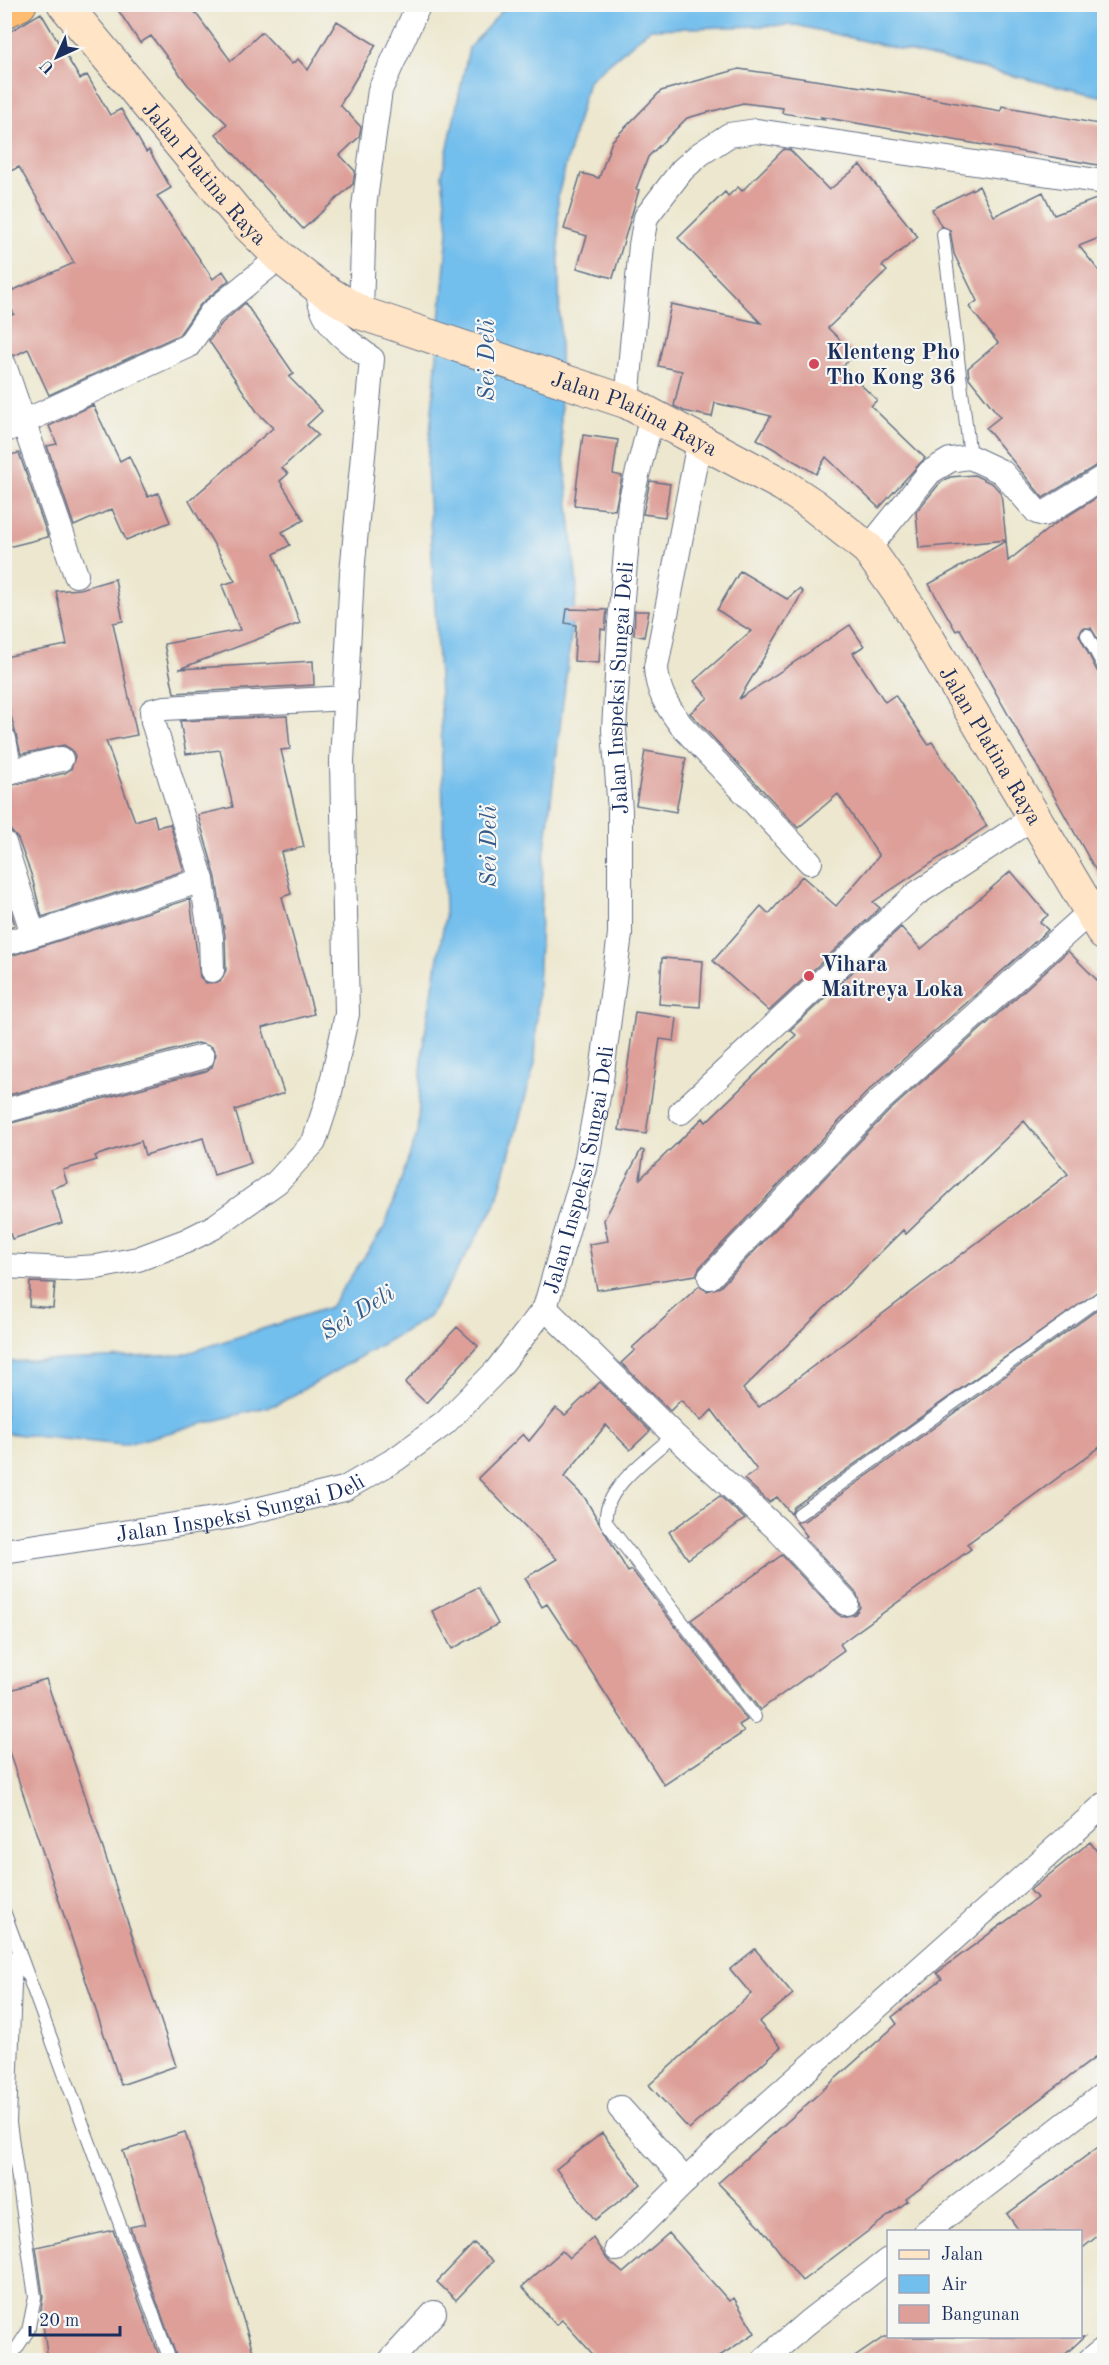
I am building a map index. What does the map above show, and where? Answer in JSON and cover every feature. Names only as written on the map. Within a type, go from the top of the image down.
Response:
[{"type":"highway","points":[[4,12],[20,4]]},
{"type":"main road","name":"Jalan Platina Raya","points":[[64,4],[243,220],[280,257],[317,286],[371,317],[576,384],[640,409],[783,485],[813,505],[868,549],[911,610],[1034,817],[1100,916]]},
{"type":"street","points":[[371,317],[364,207],[380,90],[419,4]]},
{"type":"street","name":"Jalan Inspeksi Sungai Deli","points":[[6,1556],[227,1517],[344,1489],[396,1459],[445,1423],[496,1371],[545,1308],[585,1168],[602,1080],[620,934],[620,811],[614,730],[620,623],[640,409],[641,245],[646,217],[682,170],[729,135],[757,131],[978,161],[1104,182]]},
{"type":"street","points":[[14,427],[188,346],[211,313],[280,257]]},
{"type":"street","points":[[4,1266],[65,1269],[98,1267],[138,1258],[186,1241],[214,1227],[277,1182],[314,1142],[329,1096],[347,1014],[342,761],[352,573],[372,359],[336,332],[319,305],[317,286]]},
{"type":"street","points":[[4,365],[14,427],[76,575]]},
{"type":"street","points":[[699,441],[656,667],[657,685],[665,704],[681,725],[810,862]]},
{"type":"street","points":[[868,549],[930,472],[950,460],[970,457],[1002,472],[1037,512],[1044,514],[1104,477]]},
{"type":"street","points":[[212,970],[211,938],[202,880],[153,722],[152,711],[165,708],[346,698]]},
{"type":"street","points":[[4,739],[7,772],[61,759]]},
{"type":"street","points":[[681,1112],[916,894],[1034,817]]},
{"type":"street","points":[[4,843],[33,934]]},
{"type":"street","points":[[4,944],[202,880]]},
{"type":"street","points":[[710,1277],[878,1102],[1100,916]]},
{"type":"street","points":[[4,1111],[202,1057]]},
{"type":"street","points":[[545,1308],[674,1435],[777,1529],[846,1603]]},
{"type":"street","points":[[617,2249],[723,2144],[1104,1804]]},
{"type":"street","points":[[929,2230],[1104,2094]]},
{"type":"street","points":[[620,2108],[686,2181]]},
{"type":"street","points":[[764,2361],[808,2322],[887,2261]]},
{"type":"street","points":[[391,2361],[434,2313]]},
{"type":"street","points":[[1090,2361],[1104,2349]]},
{"type":"lane","points":[[943,234],[970,457]]},
{"type":"lane","points":[[1087,635],[1104,667]]},
{"type":"lane","points":[[799,1514],[1104,1294]]},
{"type":"lane","points":[[674,1435],[613,1491],[605,1510],[606,1522],[755,1717]]},
{"type":"lane","points":[[4,1911],[170,2361]]},
{"type":"lane","points":[[9,2361],[28,2331],[35,2297],[10,2123],[16,1948]]},
{"type":"water","name":"Sei Deli","points":[[507,5],[1104,5],[1104,97],[796,25],[650,29],[588,81],[558,195],[561,426],[577,587],[543,866],[535,1063],[495,1206],[429,1317],[278,1404],[123,1445],[5,1433],[5,1362],[182,1355],[330,1307],[384,1228],[417,1134],[423,1045],[445,917],[441,714],[427,467],[448,231],[442,175],[469,48]]},
{"type":"building","points":[[114,4],[189,4],[231,61],[262,32],[292,64],[298,59],[308,70],[337,21],[376,45],[340,105],[361,127],[359,137],[340,155],[355,171],[353,184],[303,229],[216,134],[227,124],[188,85],[151,36],[140,43]]},
{"type":"building","points":[[41,13],[80,79],[87,75],[110,115],[121,109],[146,152],[149,150],[171,188],[157,196],[213,279],[223,271],[229,280],[200,305],[179,335],[49,395],[28,349],[14,356],[4,351],[4,318],[14,314],[5,294],[74,263],[19,167],[4,174],[4,35]]},
{"type":"building","points":[[739,69],[889,91],[1001,111],[1002,106],[1104,125],[1104,166],[821,117],[824,120],[782,113],[783,108],[743,103],[687,118],[648,157],[636,189],[639,190],[613,278],[577,268],[587,236],[564,229],[581,173],[599,178],[612,141],[661,91]]},
{"type":"building","points":[[784,149],[790,150],[829,190],[860,165],[918,237],[882,266],[887,271],[828,328],[855,354],[842,367],[877,400],[871,406],[925,458],[879,508],[826,457],[816,474],[757,439],[771,416],[715,403],[712,417],[684,411],[674,406],[682,371],[658,366],[671,304],[761,323],[678,238],[725,192],[728,196],[738,187],[742,191]]},
{"type":"building","points":[[979,186],[994,216],[1043,192],[1054,215],[1104,196],[1104,236],[1079,246],[1104,277],[1104,463],[1043,498],[986,428],[1000,417],[969,378],[968,368],[998,343],[969,307],[977,301],[954,254],[950,230],[941,226],[932,209]]},
{"type":"building","points":[[245,303],[294,374],[289,377],[322,411],[307,425],[318,435],[282,468],[288,474],[280,481],[304,520],[282,532],[290,545],[274,554],[300,623],[179,669],[313,661],[314,685],[174,693],[164,644],[240,630],[222,585],[235,581],[189,501],[273,428],[258,413],[209,341],[222,323]]},
{"type":"building","points":[[93,405],[120,461],[129,456],[148,497],[158,493],[170,522],[126,540],[112,509],[74,526],[47,446],[57,444],[49,426]]},
{"type":"building","points":[[583,435],[618,440],[613,474],[622,476],[615,510],[574,505]]},
{"type":"building","points":[[19,453],[48,537],[4,548],[4,456]]},
{"type":"building","points":[[974,475],[993,484],[1001,493],[1006,540],[919,548],[916,512],[940,483],[950,477]]},
{"type":"building","points":[[650,481],[670,484],[665,517],[643,514]]},
{"type":"building","points":[[1104,493],[1104,650],[1091,628],[1083,628],[1079,635],[1097,671],[1104,675],[1104,885],[960,629],[956,631],[929,584],[1006,541],[1008,561],[1053,525]]},
{"type":"building","points":[[740,571],[787,599],[799,589],[803,592],[739,699],[850,625],[864,646],[853,653],[885,702],[895,695],[928,744],[932,742],[987,826],[873,902],[880,908],[769,1011],[713,961],[761,906],[769,914],[802,876],[836,906],[879,856],[838,794],[798,828],[690,713],[708,698],[694,681],[751,631],[717,610]]},
{"type":"building","points":[[115,579],[123,621],[113,623],[137,735],[106,741],[135,821],[154,815],[157,827],[170,824],[184,871],[42,917],[31,874],[18,839],[11,831],[4,815],[4,787],[65,773],[71,769],[75,756],[72,750],[64,745],[21,754],[4,689],[4,657],[67,645],[56,591],[80,589]]},
{"type":"building","points":[[567,609],[607,610],[605,630],[601,629],[599,663],[574,661],[576,625],[565,623]]},
{"type":"building","points":[[635,611],[649,611],[644,637],[634,635]]},
{"type":"building","points":[[287,716],[290,749],[281,750],[304,847],[281,852],[291,894],[282,897],[314,1014],[262,1028],[284,1093],[235,1110],[251,1163],[214,1175],[203,1138],[145,1155],[141,1141],[95,1156],[97,1160],[63,1170],[67,1183],[51,1189],[62,1223],[12,1239],[4,1216],[4,1125],[206,1071],[212,1067],[216,1054],[212,1047],[198,1043],[9,1095],[4,1084],[4,958],[190,899],[200,977],[206,983],[220,982],[226,970],[225,936],[216,878],[198,815],[233,807],[220,750],[186,754],[180,721]]},
{"type":"building","points":[[645,751],[686,758],[676,812],[636,805]]},
{"type":"building","points":[[1011,871],[1048,915],[1040,922],[1048,930],[868,1091],[700,1267],[696,1275],[597,1290],[589,1244],[608,1241],[604,1220],[641,1150],[644,1151],[640,1179],[703,1118],[706,1122],[796,1035],[790,1030],[901,927],[921,949]]},
{"type":"building","points":[[9,906],[15,925],[4,929],[4,908]]},
{"type":"building","points":[[1068,951],[1104,987],[1104,1287],[794,1507],[791,1514],[777,1497],[769,1502],[744,1479],[757,1470],[712,1410],[701,1421],[681,1400],[670,1411],[621,1363],[635,1350],[632,1348],[699,1286],[707,1291],[720,1287],[888,1112]],"holes":[[[1024,1121],[1068,1174],[759,1407],[743,1389],[903,1230],[906,1234]]]},
{"type":"building","points":[[662,958],[703,961],[700,1007],[659,1004]]},
{"type":"building","points":[[635,1012],[677,1018],[674,1041],[660,1039],[646,1134],[619,1130]]},
{"type":"building","points":[[30,1282],[55,1283],[53,1308],[29,1306]]},
{"type":"building","points":[[1104,1305],[1104,1444],[967,1544],[971,1549],[840,1644],[844,1650],[760,1710],[691,1620],[782,1555],[836,1613],[842,1617],[855,1614],[860,1607],[857,1594],[805,1538],[807,1536],[796,1522],[804,1521]]},
{"type":"building","points":[[457,1327],[478,1346],[426,1403],[405,1383]]},
{"type":"building","points":[[600,1382],[650,1431],[630,1450],[606,1425],[564,1477],[585,1498],[628,1572],[632,1570],[747,1720],[739,1725],[744,1732],[664,1785],[547,1604],[542,1607],[525,1578],[557,1559],[478,1478],[523,1434],[529,1441],[556,1408],[565,1415]]},
{"type":"building","points":[[720,1496],[745,1519],[688,1559],[669,1532]]},
{"type":"building","points":[[478,1587],[498,1624],[452,1649],[432,1611]]},
{"type":"building","points":[[46,1679],[176,2066],[121,2085],[4,1737],[4,1692]]},
{"type":"building","points":[[1090,1842],[1104,1861],[1104,2051],[906,2199],[908,2201],[802,2281],[759,2225],[718,2183],[897,2024],[892,2017],[942,1979],[937,1973],[1037,1898],[1030,1890]]},
{"type":"building","points":[[755,1949],[793,1994],[759,2022],[781,2047],[689,2129],[649,2085],[751,1994],[730,1969]]},
{"type":"building","points":[[185,2132],[256,2361],[178,2361],[130,2227],[145,2224],[123,2151]]},
{"type":"building","points":[[602,2133],[641,2184],[595,2220],[556,2169]]},
{"type":"building","points":[[1104,2143],[1104,2231],[1082,2248],[1082,2230],[1019,2230],[1007,2214]]},
{"type":"building","points":[[113,2230],[161,2361],[48,2361],[41,2310],[43,2296],[36,2247]]},
{"type":"building","points":[[669,2233],[729,2301],[734,2298],[755,2333],[712,2361],[599,2361],[562,2320],[556,2325],[522,2287],[562,2251],[569,2258],[593,2238],[607,2259],[623,2273]]},
{"type":"building","points":[[474,2243],[493,2261],[456,2300],[437,2282]]},
{"type":"building","points":[[884,2337],[1084,2337],[1058,2361],[849,2361]]},
{"type":"place","name":"Klenteng Pho Tho Kong 36","points":[[814,364]]},
{"type":"place","name":"Vihara Maitreya Loka","points":[[809,976]]}]
